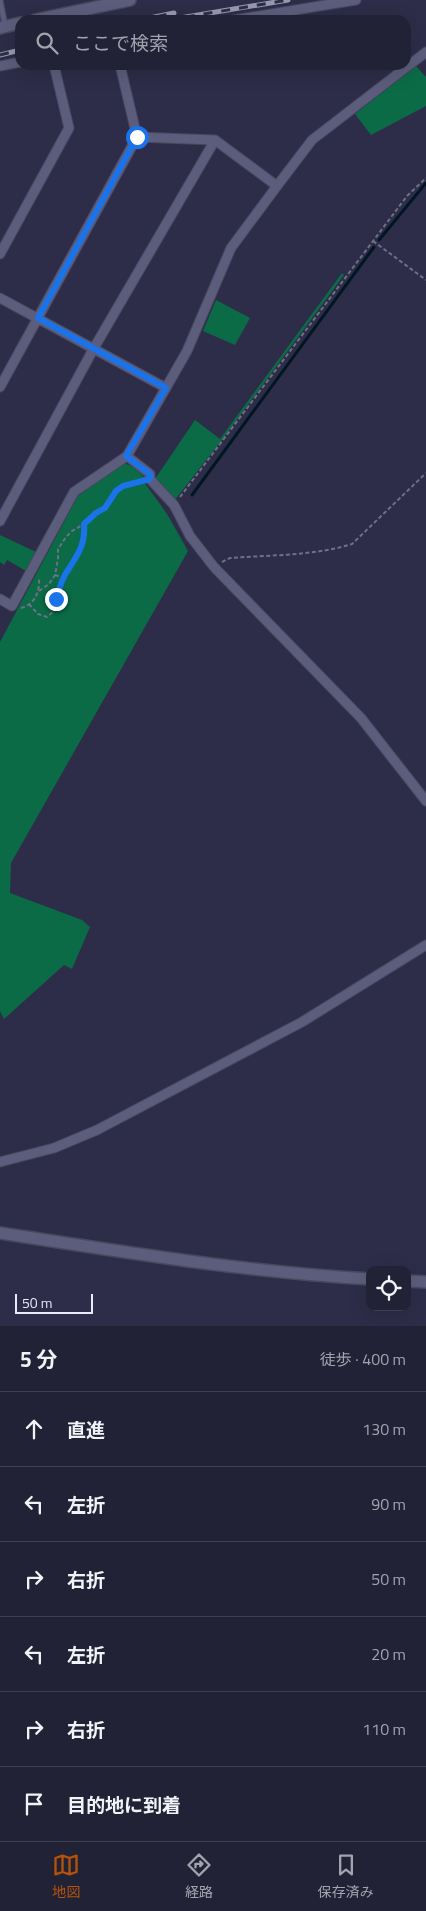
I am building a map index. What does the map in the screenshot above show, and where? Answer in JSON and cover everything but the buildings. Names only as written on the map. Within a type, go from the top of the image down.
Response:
[{"type":"street","points":[[57,15],[130,0]]},
{"type":"street","points":[[264,15],[356,0]]},
{"type":"street","points":[[411,64],[426,52]]},
{"type":"street","points":[[0,66],[15,63]]},
{"type":"street","points":[[0,254],[69,128],[55,70]]},
{"type":"street","points":[[0,387],[137,137],[121,70]]},
{"type":"street","points":[[0,599],[12,606],[74,492],[126,456],[187,351],[231,248],[276,186],[312,140],[403,70]]},
{"type":"street","points":[[137,137],[215,140],[276,186]]},
{"type":"street","points":[[0,521],[94,348],[215,140]]},
{"type":"street","points":[[0,298],[166,388]]},
{"type":"street","points":[[126,456],[150,474],[150,479],[174,505],[190,536],[214,567],[361,718],[426,801]]},
{"type":"street","points":[[0,1162],[54,1148],[97,1130],[302,1022],[426,945]]},
{"type":"street","points":[[0,1233],[236,1268],[366,1279]]},
{"type":"street","points":[[411,1281],[426,1282]]},
{"type":"lane","points":[[0,0],[3,27]]},
{"type":"path","points":[[174,505],[407,196],[426,178]]},
{"type":"path","points":[[373,241],[426,280]]},
{"type":"path","points":[[214,567],[230,558],[297,554],[352,544],[426,473]]},
{"type":"path","points":[[12,606],[18,609],[25,608],[39,591],[49,584],[55,575],[61,543],[72,531],[105,508],[116,491],[123,486],[150,479]]},
{"type":"path","points":[[29,604],[38,614],[47,617],[54,611],[56,599],[64,578],[84,542],[84,524]]},
{"type":"path","points":[[32,570],[39,575],[39,591]]},
{"type":"path","points":[[55,575],[64,578]]},
{"type":"green space","points":[[416,66],[426,77],[426,106],[371,135],[355,114]]},
{"type":"green space","points":[[342,273],[344,275],[222,440],[174,501],[155,479],[195,420],[220,439]]},
{"type":"green space","points":[[216,300],[250,318],[235,345],[203,331]]},
{"type":"green space","points":[[123,463],[133,467],[145,478],[147,481],[144,482],[167,514],[188,551],[11,863],[10,893],[82,920],[90,927],[72,969],[64,965],[4,1019],[0,1011],[0,642],[78,496]]},
{"type":"green space","points":[[0,535],[36,552],[26,571],[7,560],[4,565],[0,562]]},
{"type":"waterway","points":[[379,240],[426,183]]},
{"type":"waterway","points":[[192,495],[374,247]]},
{"type":"railway","points":[[198,15],[288,0]]},
{"type":"railway","points":[[164,15],[174,13]]},
{"type":"railway","points":[[0,55],[15,51]]},
{"type":"route","points":[[56,599],[66,573],[74,563],[84,542],[84,524],[105,508],[116,491],[123,486],[150,479],[150,474],[126,456],[166,388],[38,318],[137,137]]}]
